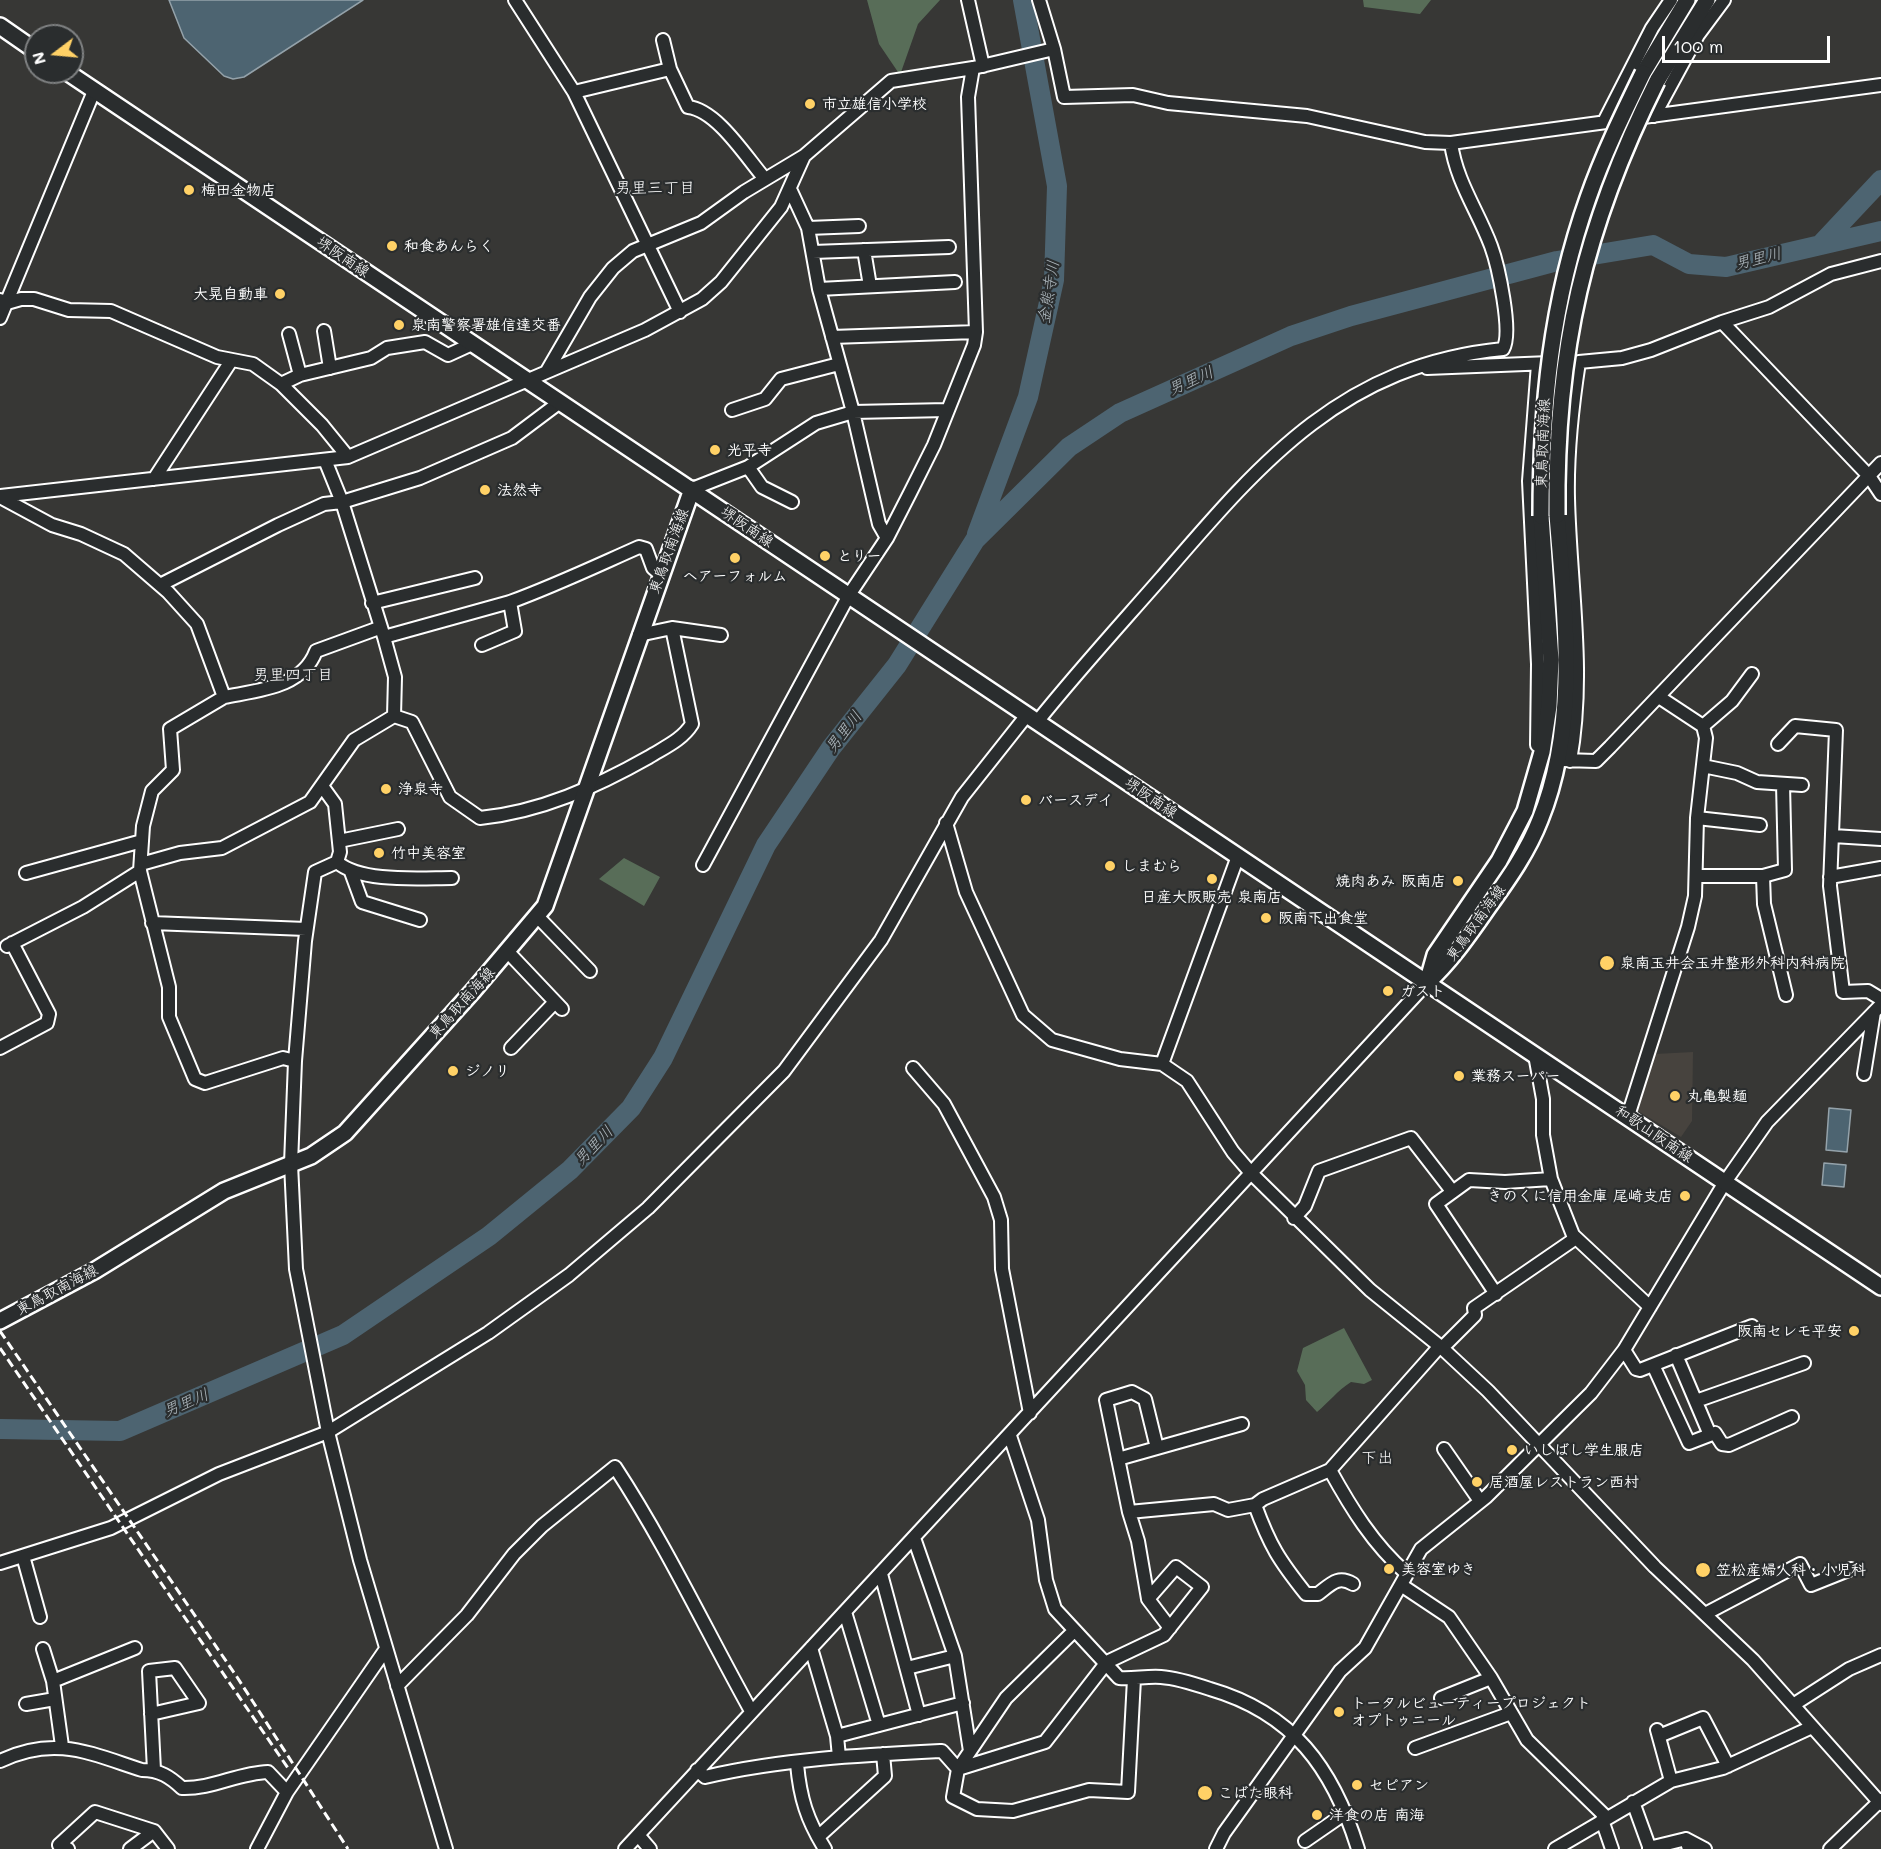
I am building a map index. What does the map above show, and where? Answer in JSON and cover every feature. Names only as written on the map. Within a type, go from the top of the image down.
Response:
[{"type":"main road","name":"東鳥取南海線","points":[[1427,983],[1435,955],[1499,861],[1514,834],[1525,811],[1542,752],[1549,706],[1551,660],[1541,516],[1543,414],[1555,318],[1565,273],[1588,199],[1616,128],[1642,73],[1687,0]]},
{"type":"main road","name":"東鳥取南海線","points":[[1427,983],[1448,964],[1513,872],[1541,820],[1564,760],[1566,661],[1557,515],[1558,415],[1581,277],[1604,197],[1629,137],[1657,81],[1707,0]]},
{"type":"main road","points":[[0,26],[24,43]]},
{"type":"main road","name":"堺阪南線","points":[[84,84],[1427,983]]},
{"type":"main road","name":"東鳥取南海線","points":[[0,1321],[94,1271],[224,1191],[265,1172],[311,1156],[345,1133],[537,916],[548,899],[660,574],[692,489]]},
{"type":"main road","name":"和歌山阪南線","points":[[1427,983],[1881,1287]]},
{"type":"street","points":[[515,0],[574,92],[680,312]]},
{"type":"street","points":[[703,865],[854,599],[886,538],[934,445],[974,345],[976,332],[968,97],[981,67],[968,0]]},
{"type":"street","points":[[1039,0],[1050,51],[1064,97],[1133,95],[1168,103],[1307,116],[1425,142],[1451,143],[1881,85]]},
{"type":"street","points":[[1604,122],[1653,28],[1671,0]]},
{"type":"street","points":[[1654,116],[1698,35],[1724,0]]},
{"type":"street","points":[[663,40],[670,69],[688,107],[699,108],[711,116],[765,179]]},
{"type":"street","points":[[547,371],[590,297],[613,268],[633,251],[694,227],[765,179],[804,156],[891,81],[981,67],[1050,51]]},
{"type":"street","points":[[574,92],[670,69]]},
{"type":"street","points":[[0,318],[4,301],[94,91]]},
{"type":"street","points":[[0,1563],[111,1528],[219,1474],[328,1432],[515,1314],[569,1275],[648,1208],[784,1071],[881,940],[962,797],[1028,716],[1234,494],[1273,455],[1321,415],[1349,397],[1378,382],[1446,357],[1503,349],[1507,342],[1506,322],[1492,248],[1453,162],[1451,143]]},
{"type":"street","points":[[0,496],[348,457],[645,330],[702,299],[721,282],[781,207],[804,156]]},
{"type":"street","points":[[790,189],[808,228],[819,289],[853,412],[879,524],[886,538]]},
{"type":"street","points":[[808,228],[859,226]]},
{"type":"street","points":[[813,252],[949,247]]},
{"type":"street","points":[[864,250],[870,286]]},
{"type":"street","points":[[1417,369],[1622,358],[1651,350],[1722,322],[1769,307],[1831,274],[1881,261]]},
{"type":"street","points":[[819,289],[955,282]]},
{"type":"street","points":[[4,301],[34,299],[69,310],[111,311],[217,357],[253,364],[281,384],[322,425],[348,457]]},
{"type":"street","points":[[1722,322],[1869,476],[1881,494]]},
{"type":"street","points":[[324,331],[330,368]]},
{"type":"street","points":[[832,338],[976,332]]},
{"type":"street","points":[[290,334],[300,375]]},
{"type":"street","points":[[281,384],[300,375],[371,358],[387,348],[425,342],[448,355],[472,344]]},
{"type":"street","points":[[154,479],[231,361]]},
{"type":"street","points":[[1579,362],[1570,438],[1568,499],[1579,691],[1564,760],[1596,760],[1659,697],[1881,463]]},
{"type":"street","points":[[732,410],[765,399],[781,379],[839,364]]},
{"type":"street","points":[[1534,779],[1539,716],[1529,482],[1538,364]]},
{"type":"street","points":[[160,585],[324,504],[342,502],[420,478],[512,438],[560,402]]},
{"type":"street","points":[[692,489],[748,467],[816,423],[853,412],[947,410]]},
{"type":"street","points":[[325,460],[342,502],[394,677],[394,716]]},
{"type":"street","points":[[748,467],[762,487],[792,502]]},
{"type":"street","points":[[0,496],[52,525],[81,534],[124,554],[160,585],[197,624],[224,697]]},
{"type":"street","points":[[295,1061],[283,1058],[205,1083],[195,1079],[169,1017],[169,987],[152,923],[141,867],[143,826],[152,791],[173,770],[170,729],[224,697],[279,686],[300,675],[311,665],[316,651],[381,632],[510,602],[570,580],[639,547],[646,549],[653,568],[660,574]]},
{"type":"street","points":[[372,603],[475,578]]},
{"type":"street","points":[[482,645],[515,632],[510,602]]},
{"type":"street","points":[[639,635],[672,628],[721,635]]},
{"type":"street","points":[[0,1048],[47,1023],[49,1014],[10,944],[83,906],[141,867],[180,854],[222,848],[310,802],[354,740],[394,716],[412,722],[450,797],[480,818],[510,815],[584,791],[609,780],[684,736],[692,724],[672,628]]},
{"type":"street","points":[[1703,726],[1732,700],[1752,674]]},
{"type":"street","points":[[1628,1116],[1688,927],[1695,896],[1697,818],[1706,738],[1703,726],[1659,697]]},
{"type":"street","points":[[1778,744],[1795,726],[1836,730],[1830,877],[1843,992],[1868,991],[1881,999]]},
{"type":"street","points":[[1703,766],[1737,773],[1756,782],[1802,785]]},
{"type":"street","points":[[1696,876],[1763,876],[1785,870],[1783,784]]},
{"type":"street","points":[[322,786],[335,804],[340,852],[337,862],[315,872],[306,929],[295,1061],[291,1164],[296,1269],[328,1432],[360,1560],[446,1849]]},
{"type":"street","points":[[1697,818],[1760,825]]},
{"type":"street","points":[[946,823],[966,892],[1023,1015],[1052,1040],[1120,1059],[1162,1064],[1187,1081],[1233,1152],[1294,1218],[1370,1290],[1441,1347],[1539,1443],[1655,1567],[1753,1660],[1880,1802],[1830,1849]]},
{"type":"street","points":[[339,841],[398,829]]},
{"type":"street","points":[[1833,836],[1881,839]]},
{"type":"street","points":[[26,873],[142,841]]},
{"type":"street","points":[[1162,1064],[1238,856]]},
{"type":"street","points":[[337,862],[351,872],[399,878],[452,878]]},
{"type":"street","points":[[1830,877],[1881,868]]},
{"type":"street","points":[[351,872],[362,902],[420,920]]},
{"type":"street","points":[[1763,876],[1764,904],[1786,995]]},
{"type":"street","points":[[537,916],[590,970]]},
{"type":"street","points":[[152,923],[306,929]]},
{"type":"street","points":[[507,951],[558,1006],[511,1048]]},
{"type":"street","points":[[625,1849],[751,1711],[1010,1436],[1427,983]]},
{"type":"street","points":[[1864,1074],[1877,1009]]},
{"type":"street","points":[[1216,1849],[1224,1833],[1294,1733],[1340,1671],[1365,1647],[1421,1549],[1480,1501],[1591,1393],[1624,1350],[1725,1182],[1767,1122],[1877,1009]]},
{"type":"street","points":[[1867,1054],[1881,1057]]},
{"type":"street","points":[[1535,1055],[1544,1099],[1542,1135],[1551,1179],[1576,1238],[1650,1307]]},
{"type":"street","points":[[913,1068],[944,1104],[994,1197],[1001,1220],[1002,1269],[1030,1413]]},
{"type":"street","points":[[1294,1218],[1305,1206],[1319,1171],[1411,1138],[1452,1191]]},
{"type":"street","points":[[1496,1294],[1436,1204],[1469,1180],[1505,1182],[1551,1179]]},
{"type":"street","points":[[1129,1512],[1214,1504],[1228,1510],[1255,1505],[1263,1498],[1330,1470],[1441,1347],[1475,1315],[1474,1308],[1576,1238]]},
{"type":"street","points":[[1624,1350],[1638,1370],[1752,1326]]},
{"type":"street","points":[[1676,1355],[1710,1435]]},
{"type":"street","points":[[1696,1401],[1804,1363]]},
{"type":"street","points":[[1653,1365],[1687,1442],[1691,1444],[1717,1433],[1722,1444],[1727,1445],[1792,1417]]},
{"type":"street","points":[[1157,1448],[1145,1399],[1132,1392],[1106,1400],[1129,1512],[1138,1541],[1148,1599],[1170,1628]]},
{"type":"street","points":[[1118,1459],[1242,1424]]},
{"type":"street","points":[[1010,1436],[1038,1520],[1046,1580],[1055,1609],[1107,1662],[1119,1678],[1161,1677],[1238,1697],[1269,1713],[1294,1733],[1347,1812],[1358,1849]]},
{"type":"street","points":[[1444,1449],[1480,1501]]},
{"type":"street","points":[[397,1686],[467,1615],[514,1554],[542,1526],[615,1467],[651,1522],[688,1598],[751,1711]]},
{"type":"street","points":[[1330,1470],[1352,1509],[1403,1579],[1449,1617],[1491,1678],[1536,1751],[1604,1818],[1612,1849]]},
{"type":"street","points":[[1255,1505],[1273,1550],[1306,1594],[1318,1594],[1337,1580],[1344,1579],[1353,1584]]},
{"type":"street","points":[[914,1539],[955,1656],[970,1751]]},
{"type":"street","points":[[23,1556],[40,1617]]},
{"type":"street","points":[[1705,1614],[1800,1564],[1811,1585],[1851,1569]]},
{"type":"street","points":[[958,1769],[1046,1742],[1107,1662],[1164,1635],[1202,1587],[1176,1567],[1148,1599]]},
{"type":"street","points":[[881,1574],[919,1715]]},
{"type":"street","points":[[845,1612],[879,1725]]},
{"type":"street","points":[[1074,1630],[1006,1698],[958,1769],[952,1797],[977,1809],[1012,1811],[1089,1790],[1128,1792],[1134,1679]]},
{"type":"street","points":[[53,1681],[135,1648]]},
{"type":"street","points":[[811,1648],[837,1736],[839,1757]]},
{"type":"street","points":[[43,1649],[53,1681],[62,1746]]},
{"type":"street","points":[[257,1849],[287,1792],[386,1649]]},
{"type":"street","points":[[1793,1705],[1840,1674],[1881,1655]]},
{"type":"street","points":[[907,1668],[955,1656]]},
{"type":"street","points":[[151,1714],[198,1703],[175,1668],[149,1671],[151,1714],[154,1770]]},
{"type":"street","points":[[1441,1698],[1491,1678]]},
{"type":"street","points":[[26,1704],[56,1699]]},
{"type":"street","points":[[837,1736],[963,1703]]},
{"type":"street","points":[[1415,1748],[1511,1713]]},
{"type":"street","points":[[1671,1781],[1658,1733],[1703,1718],[1728,1766]]},
{"type":"street","points":[[1555,1849],[1604,1818],[1671,1781],[1728,1766],[1812,1727]]},
{"type":"street","points":[[0,1761],[28,1750],[62,1746],[142,1770],[154,1770],[169,1776],[182,1788],[201,1789],[251,1772],[267,1772],[287,1792]]},
{"type":"street","points":[[697,1770],[705,1777],[749,1767],[797,1764],[839,1757],[942,1751],[958,1769]]},
{"type":"street","points":[[818,1838],[885,1776],[884,1754]]},
{"type":"street","points":[[797,1764],[799,1789],[809,1824],[825,1849]]},
{"type":"street","points":[[1633,1802],[1649,1848],[1687,1844],[1705,1849]]},
{"type":"street","points":[[68,1849],[58,1845],[95,1812],[154,1831],[168,1849]]},
{"type":"street","points":[[1305,1841],[1347,1812]]},
{"type":"street","points":[[130,1849],[154,1831]]},
{"type":"street","points":[[638,1835],[650,1849]]},
{"type":"shaded area","points":[[1693,1052],[1692,1121],[1681,1137],[1638,1111],[1655,1054]]},
{"type":"green space","points":[[867,0],[940,0],[918,24],[900,75],[879,44]]},
{"type":"green space","points":[[1363,0],[1431,0],[1420,14],[1364,7]]},
{"type":"green space","points":[[624,858],[660,877],[644,906],[599,879]]},
{"type":"green space","points":[[1344,1328],[1372,1380],[1364,1384],[1351,1382],[1317,1412],[1306,1400],[1305,1385],[1297,1371],[1303,1348]]},
{"type":"water","points":[[169,0],[363,0],[244,77],[233,79],[224,76],[184,38]]},
{"type":"water","points":[[1829,1108],[1851,1110],[1847,1152],[1826,1150]]},
{"type":"water","points":[[1824,1163],[1846,1165],[1844,1187],[1822,1185]]},
{"type":"waterway","name":"金熊寺川","points":[[977,534],[1028,397],[1054,280],[1057,186],[1023,0]]},
{"type":"waterway","points":[[1822,243],[1881,180]]},
{"type":"waterway","name":"男里川","points":[[0,1429],[120,1431],[343,1335],[489,1236],[570,1170],[631,1108],[663,1058],[766,845],[831,748],[897,665],[975,540],[1069,447],[1120,413],[1291,336],[1351,316],[1557,261],[1653,245],[1689,264],[1726,267],[1881,231]]},
{"type":"railway","points":[[0,1331],[237,1677],[348,1849]]},
{"type":"railway","points":[[0,1348],[290,1771]]},
{"type":"place","name":"市立雄信小学校","points":[[810,104]]},
{"type":"place","name":"梅田金物店","points":[[189,190]]},
{"type":"place","name":"和食あんらく","points":[[392,246]]},
{"type":"place","name":"大晃自動車","points":[[280,294]]},
{"type":"place","name":"泉南警察署雄信達交番","points":[[399,325]]},
{"type":"place","name":"光平寺","points":[[715,450]]},
{"type":"place","name":"法然寺","points":[[485,490]]},
{"type":"place","name":"とりー","points":[[825,556]]},
{"type":"place","name":"ヘアーフォルム","points":[[735,558]]},
{"type":"place","name":"浄泉寺","points":[[386,789]]},
{"type":"place","name":"バースデイ","points":[[1026,800]]},
{"type":"place","name":"竹中美容室","points":[[379,853]]},
{"type":"place","name":"しまむら","points":[[1110,866]]},
{"type":"place","name":"日産大阪販売 泉南店","points":[[1212,879]]},
{"type":"place","name":"焼肉あみ 阪南店","points":[[1458,881]]},
{"type":"place","name":"阪南下出食堂","points":[[1266,918]]},
{"type":"place","name":"泉南玉井会玉井整形外科内科病院","points":[[1607,963]]},
{"type":"place","name":"ガスト","points":[[1388,991]]},
{"type":"place","name":"ジノリ","points":[[453,1071]]},
{"type":"place","name":"業務スーパー","points":[[1459,1076]]},
{"type":"place","name":"丸亀製麺","points":[[1675,1096]]},
{"type":"place","name":"きのくに信用金庫 尾崎支店","points":[[1685,1196]]},
{"type":"place","name":"阪南セレモ平安","points":[[1854,1331]]},
{"type":"place","name":"いしばし学生服店","points":[[1512,1450]]},
{"type":"place","name":"居酒屋レストラン西村","points":[[1477,1482]]},
{"type":"place","name":"美容室ゆき","points":[[1389,1569]]},
{"type":"place","name":"笠松産婦人科・小児科","points":[[1703,1570]]},
{"type":"place","name":"トータルビューティープロジェクト オプトゥニール","points":[[1339,1712]]},
{"type":"place","name":"セピアン","points":[[1357,1785]]},
{"type":"place","name":"こばた眼科","points":[[1205,1793]]},
{"type":"place","name":"洋食の店 南海","points":[[1317,1815]]},
{"type":"district","name":"男里三丁目","points":[[655,188]]},
{"type":"district","name":"男里四丁目","points":[[293,675]]},
{"type":"district","name":"下出","points":[[1377,1458]]}]
